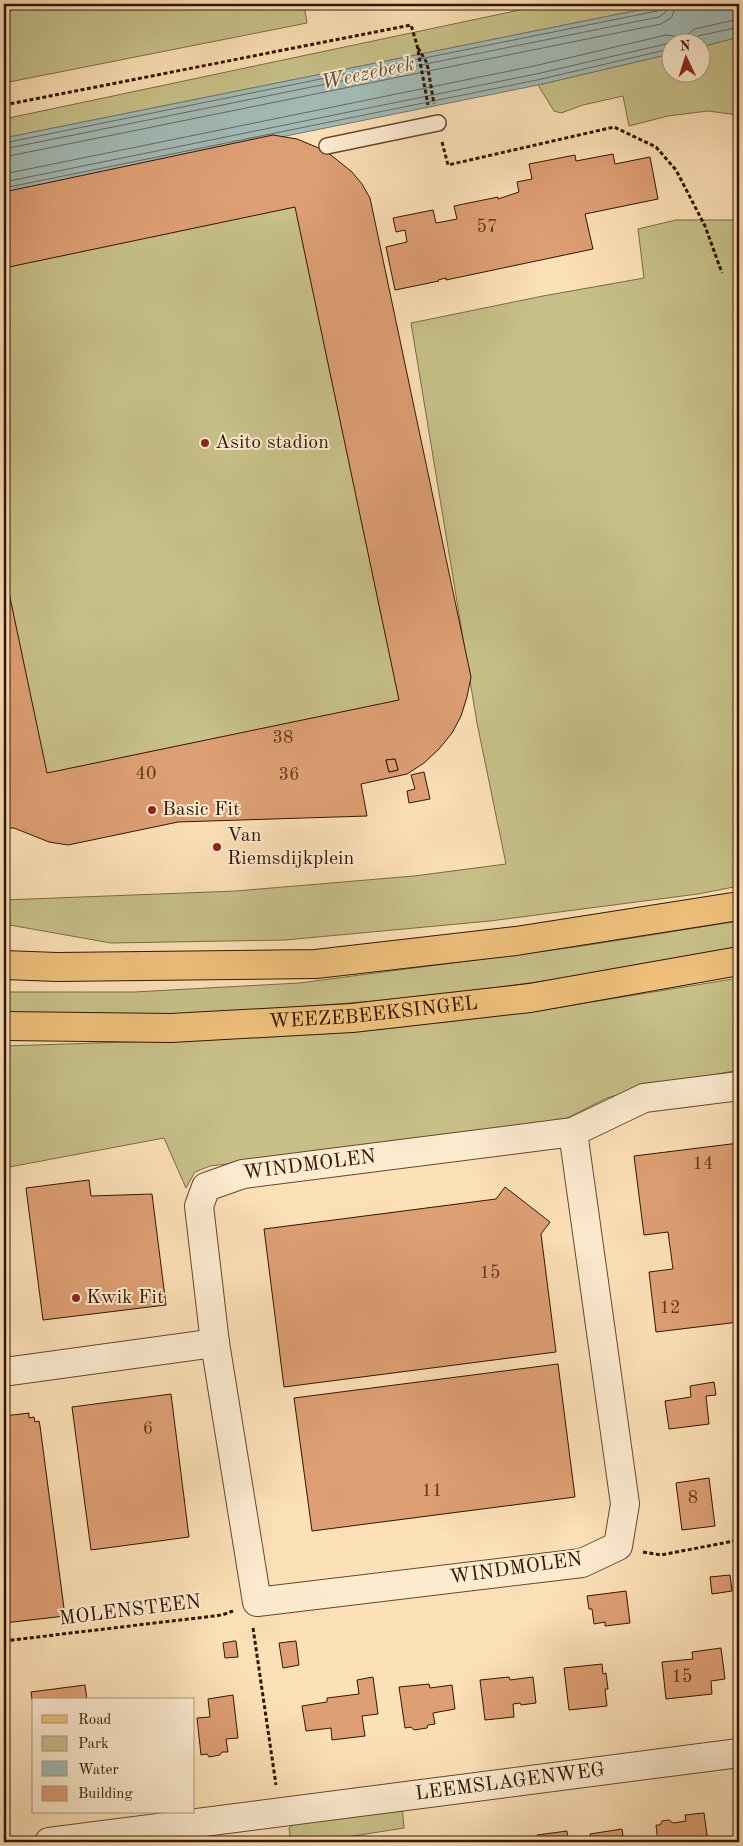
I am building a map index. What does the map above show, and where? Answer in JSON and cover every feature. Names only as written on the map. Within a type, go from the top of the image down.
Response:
[{"type":"main road","points":[[4,965],[57,967],[316,964],[516,941],[739,906]]},
{"type":"main road","name":"WEEZEBEEKSINGEL","points":[[4,1026],[171,1028],[352,1018],[530,998],[739,961]]},
{"type":"street","name":"WINDMOLEN","points":[[618,1546],[582,1563],[257,1602],[215,1343],[199,1206],[206,1187],[243,1174],[573,1132],[644,1098],[739,1086]]},
{"type":"street","points":[[573,1132],[625,1504],[618,1546]]},
{"type":"street","points":[[4,1372],[215,1343]]},
{"type":"street","name":"LEEMSLAGENWEG","points":[[49,1842],[739,1753]]},
{"type":"lane","points":[[327,146],[434,115]]},
{"type":"path","points":[[4,105],[411,25],[448,165],[614,127],[656,147],[676,170],[705,226],[722,273]]},
{"type":"path","points":[[417,46],[427,63],[434,115]]},
{"type":"path","points":[[618,1546],[661,1555],[739,1540]]},
{"type":"path","points":[[257,1602],[253,1626],[280,1813]]},
{"type":"path","name":"MOLENSTEEN","points":[[4,1641],[222,1615],[257,1602]]},
{"type":"green space","points":[[4,4],[304,4],[307,23],[4,83]]},
{"type":"green space","points":[[548,4],[669,4],[4,138],[4,119]]},
{"type":"green space","points":[[739,37],[739,118],[738,115],[708,111],[668,116],[629,126],[623,96],[583,105],[561,113],[554,111],[538,85],[660,56],[660,82],[710,82],[710,45]]},
{"type":"green space","name":"Asito stadion","points":[[273,149],[315,161],[449,707],[32,820],[4,797],[4,205]]},
{"type":"green space","points":[[676,220],[739,220],[739,886],[698,894],[490,921],[285,940],[111,943],[4,924],[4,900],[236,891],[414,876],[506,864],[477,723],[411,323],[644,278],[638,229]]},
{"type":"green space","points":[[739,921],[739,949],[566,978],[425,997],[194,1015],[4,1013],[4,992],[134,992],[299,983],[582,946]]},
{"type":"green space","points":[[739,978],[739,1070],[637,1089],[607,1098],[555,1124],[210,1166],[195,1172],[186,1188],[164,1138],[4,1168],[4,1046],[188,1040],[399,1025],[530,1012]]},
{"type":"green space","points":[[402,1805],[404,1828],[347,1837],[347,1842],[291,1842],[289,1828],[302,1818]]},
{"type":"water","name":"Weezebeek","points":[[669,4],[739,4],[739,37],[710,45],[710,32],[660,32],[660,56],[538,85],[4,193],[4,138]]},
{"type":"building","points":[[273,135],[297,139],[326,151],[352,172],[362,184],[370,198],[471,677],[461,716],[452,733],[439,749],[424,763],[407,774],[361,784],[367,816],[178,822],[68,845],[49,842],[14,828],[4,828],[4,569],[47,773],[399,700],[295,207],[4,268],[4,192]],"holes":[[[395,759],[398,770],[389,772],[386,760]]]},
{"type":"building","points":[[613,154],[615,164],[650,157],[658,199],[585,214],[593,249],[395,290],[386,247],[407,242],[405,230],[396,232],[393,218],[433,210],[436,223],[457,219],[454,206],[498,197],[498,199],[519,192],[517,182],[532,179],[529,164],[575,155],[576,161]]},
{"type":"building","points":[[395,759],[398,770],[389,772],[386,760]]},
{"type":"building","points":[[424,772],[430,799],[409,803],[407,791],[415,789],[411,775]]},
{"type":"building","points":[[739,1143],[739,1322],[656,1332],[649,1272],[673,1269],[668,1232],[644,1235],[634,1156]]},
{"type":"building","points":[[89,1180],[91,1196],[152,1194],[166,1305],[43,1320],[26,1188]]},
{"type":"building","points":[[505,1187],[550,1222],[541,1234],[556,1352],[284,1387],[264,1229],[496,1199]]},
{"type":"building","points":[[558,1364],[575,1497],[312,1531],[294,1398]]},
{"type":"building","points":[[714,1382],[716,1395],[706,1396],[709,1424],[669,1429],[665,1401],[691,1397],[690,1386]]},
{"type":"building","points":[[171,1394],[189,1537],[91,1550],[72,1407]]},
{"type":"building","points":[[29,1413],[29,1418],[34,1417],[35,1422],[39,1421],[40,1426],[65,1616],[4,1623],[4,1416]]},
{"type":"building","points":[[709,1478],[715,1526],[682,1530],[676,1483]]},
{"type":"building","points":[[730,1575],[732,1591],[712,1594],[710,1577]]},
{"type":"building","points":[[626,1591],[630,1623],[605,1626],[605,1622],[594,1624],[592,1609],[589,1609],[587,1596]]},
{"type":"building","points":[[236,1641],[238,1657],[225,1658],[223,1643]]},
{"type":"building","points":[[296,1641],[299,1665],[283,1668],[279,1643]]},
{"type":"building","points":[[721,1648],[725,1679],[711,1681],[712,1694],[666,1699],[662,1662],[693,1659],[692,1652]]},
{"type":"building","points":[[602,1664],[603,1674],[606,1673],[608,1689],[605,1689],[607,1706],[569,1710],[564,1668]]},
{"type":"building","points":[[373,1677],[378,1714],[362,1716],[365,1736],[332,1740],[331,1728],[306,1731],[302,1706],[327,1702],[327,1698],[359,1694],[357,1680]]},
{"type":"building","points":[[509,1677],[510,1680],[533,1677],[536,1703],[513,1704],[514,1717],[485,1720],[480,1680]]},
{"type":"building","points":[[429,1684],[430,1688],[452,1685],[455,1709],[433,1713],[435,1724],[428,1725],[427,1728],[414,1730],[411,1727],[405,1728],[399,1687]]},
{"type":"building","points":[[85,1685],[87,1698],[32,1699],[31,1692]]},
{"type":"building","points":[[233,1695],[238,1738],[226,1739],[228,1752],[222,1752],[220,1755],[209,1757],[207,1754],[201,1755],[197,1718],[210,1717],[208,1699]]},
{"type":"building","points":[[704,1813],[708,1842],[658,1842],[656,1825],[660,1825],[662,1821],[669,1820],[673,1823],[686,1821],[685,1815]]},
{"type":"building","points":[[622,1829],[624,1842],[591,1842],[590,1834]]},
{"type":"building","points":[[567,1831],[568,1842],[539,1842],[537,1835]]},
{"type":"place","name":"Asito stadion","points":[[205,443]]},
{"type":"place","name":"Basic Fit","points":[[152,810]]},
{"type":"place","name":"Van Riemsdijkplein","points":[[217,847]]},
{"type":"place","name":"Kwik Fit","points":[[76,1298]]}]
